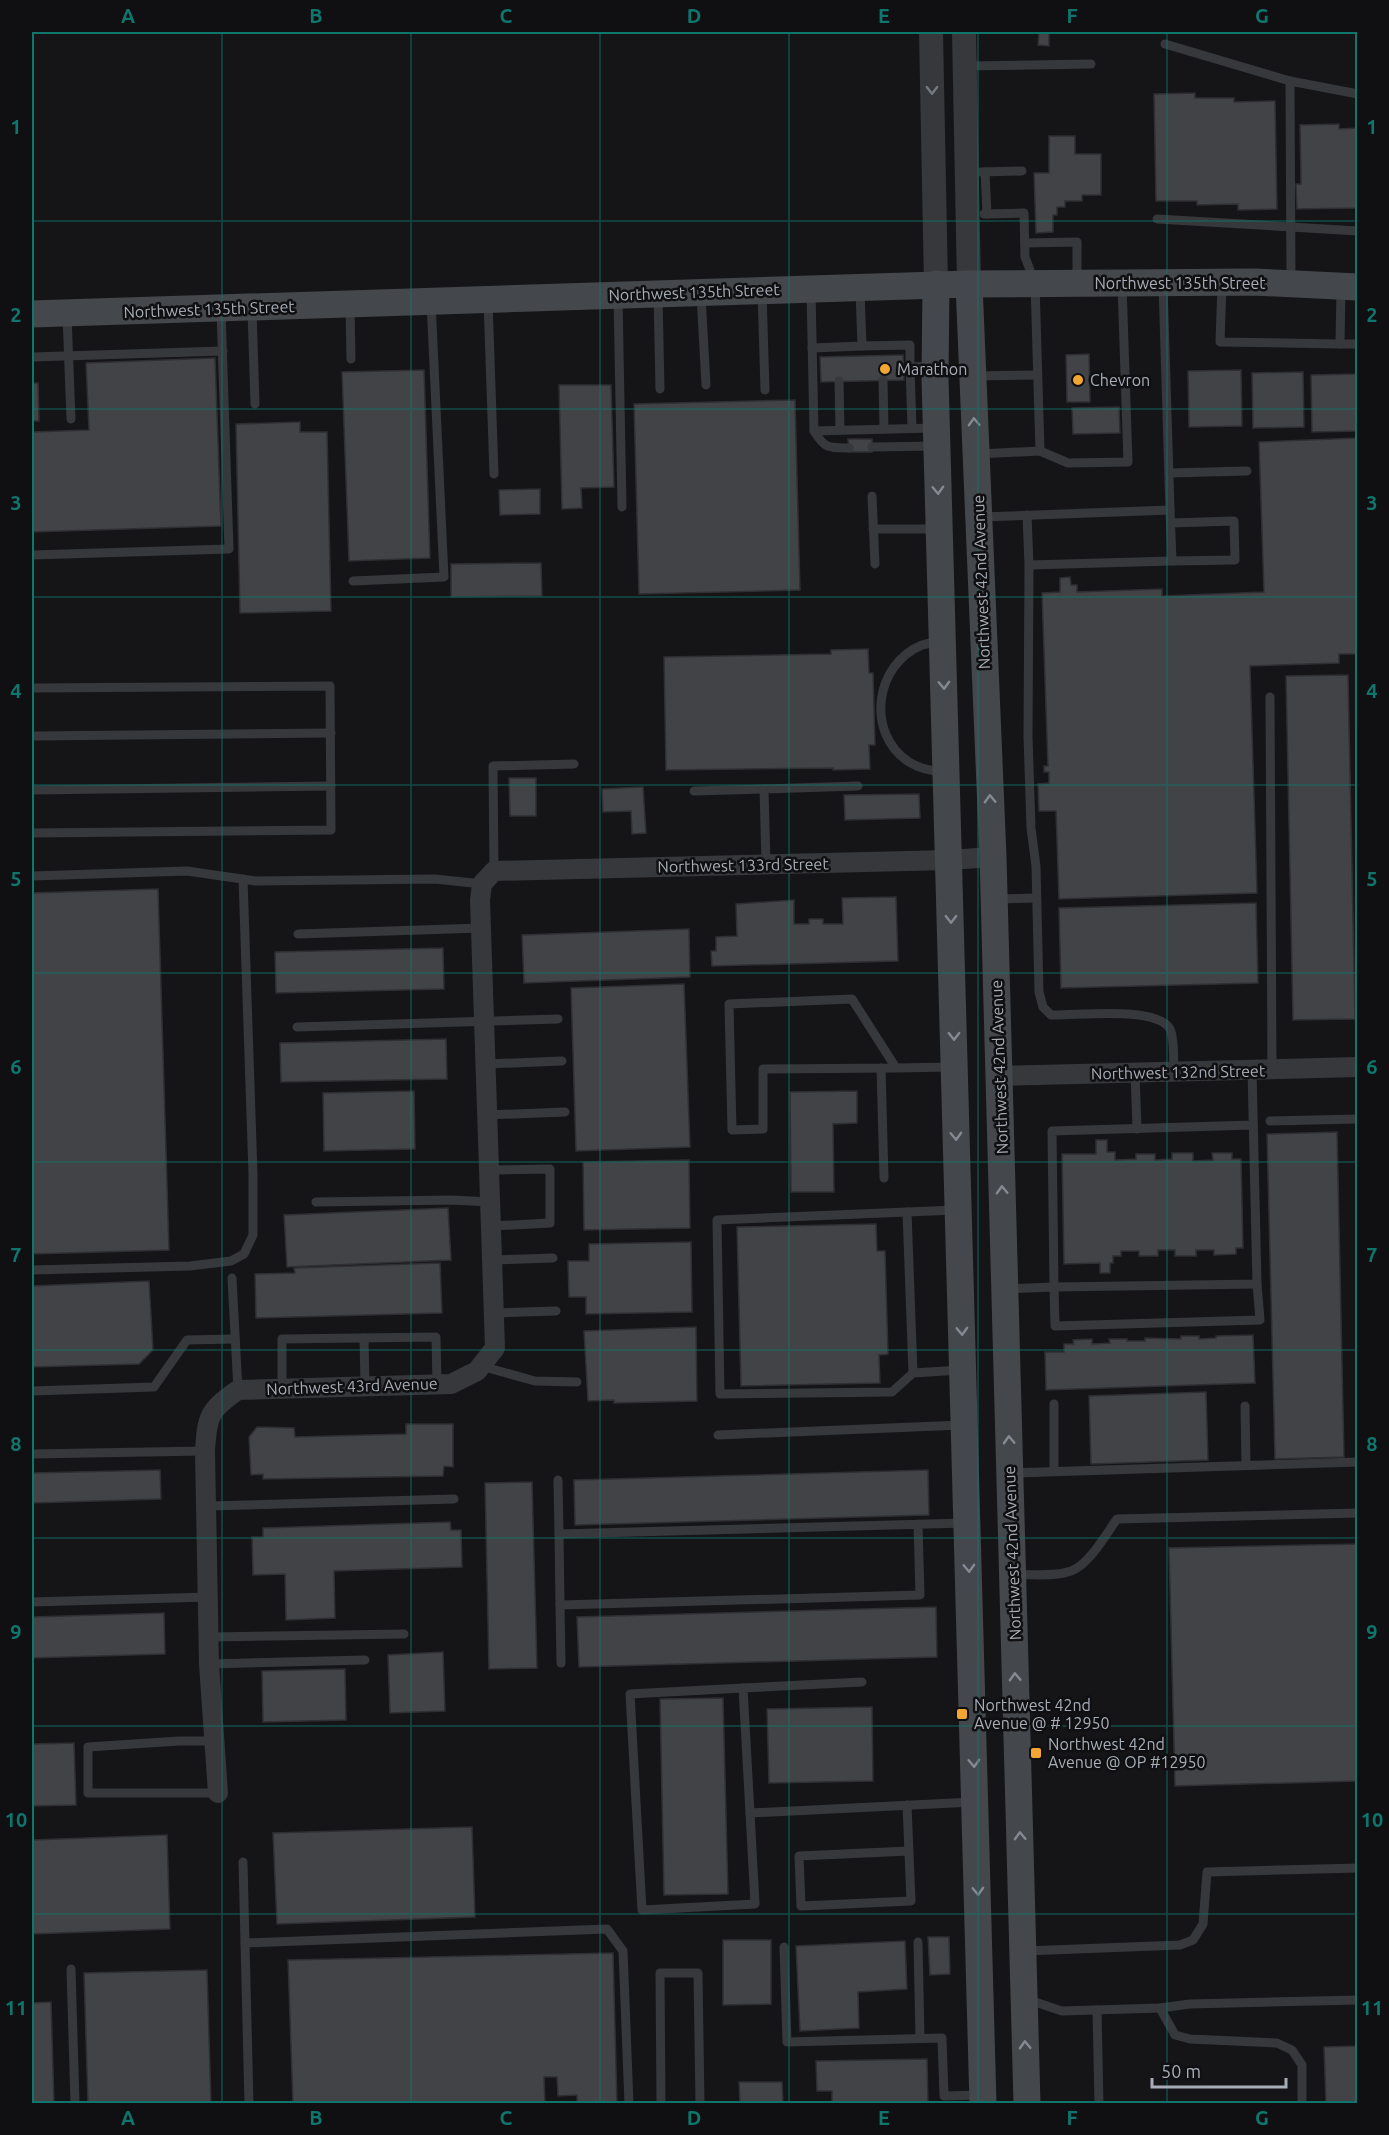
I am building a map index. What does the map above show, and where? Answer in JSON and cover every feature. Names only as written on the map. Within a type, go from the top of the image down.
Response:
[{"type":"main road","name":"Northwest 135th Street","points":[[32,314],[936,284],[1222,282],[1349,287]]},
{"type":"main road","points":[[936,284],[923,366],[939,529],[943,641],[983,2099]]},
{"type":"main road","name":"Northwest 42nd Avenue","points":[[969,284],[993,857],[1027,2103]]},
{"type":"main road","points":[[955,1072],[999,1076]]},
{"type":"main road","points":[[975,1802],[1019,1798]]},
{"type":"main road","points":[[981,2000],[1024,1998]]},
{"type":"street","points":[[931,32],[936,284]]},
{"type":"street","name":"Northwest 42nd Avenue","points":[[964,32],[964,66],[976,172],[977,214],[969,284]]},
{"type":"street","name":"Northwest 133rd Street","points":[[488,878],[766,864],[993,857]]},
{"type":"street","name":"Northwest 43rd Avenue","points":[[238,1390],[451,1384],[477,1371],[495,1348],[480,900],[488,878]]},
{"type":"street","name":"Northwest 132nd Street","points":[[999,1076],[1358,1067]]},
{"type":"street","points":[[218,1793],[209,1664],[206,1423],[218,1403],[238,1390]]},
{"type":"lane","points":[[1165,44],[1290,81],[1358,94]]},
{"type":"lane","points":[[964,66],[1091,64]]},
{"type":"lane","points":[[1290,81],[1291,284]]},
{"type":"lane","points":[[976,172],[1022,171]]},
{"type":"lane","points":[[977,214],[1024,213],[1025,257],[1035,283],[1040,451]]},
{"type":"lane","points":[[1157,219],[1358,231]]},
{"type":"lane","points":[[1025,243],[1077,242],[1077,283]]},
{"type":"lane","points":[[1162,282],[1172,561]]},
{"type":"lane","points":[[1222,282],[1220,342],[1358,344]]},
{"type":"lane","points":[[976,454],[1040,451],[1068,463],[1128,462],[1122,283]]},
{"type":"lane","points":[[860,287],[862,346]]},
{"type":"lane","points":[[1340,344],[1349,287]]},
{"type":"lane","points":[[811,289],[814,431],[822,444],[831,448],[849,448]]},
{"type":"lane","points":[[762,290],[765,390]]},
{"type":"lane","points":[[701,292],[706,386]]},
{"type":"lane","points":[[658,293],[660,389]]},
{"type":"lane","points":[[618,294],[622,507]]},
{"type":"lane","points":[[488,298],[494,474]]},
{"type":"lane","points":[[353,581],[444,577],[431,300]]},
{"type":"lane","points":[[350,304],[351,359]]},
{"type":"lane","points":[[252,307],[255,404]]},
{"type":"lane","points":[[32,555],[229,549],[221,308]]},
{"type":"lane","points":[[67,313],[71,419]]},
{"type":"lane","points":[[812,348],[838,352],[862,346],[882,351],[910,345],[923,366]]},
{"type":"lane","points":[[32,357],[223,351]]},
{"type":"lane","points":[[973,376],[1038,375]]},
{"type":"lane","points":[[883,380],[884,429]]},
{"type":"lane","points":[[839,381],[840,430]]},
{"type":"lane","points":[[814,431],[884,429],[928,434]]},
{"type":"lane","points":[[872,447],[928,434]]},
{"type":"lane","points":[[1169,473],[1247,471]]},
{"type":"lane","points":[[872,496],[874,564]]},
{"type":"lane","points":[[978,517],[1170,510]]},
{"type":"lane","points":[[1027,515],[1028,736],[1031,828],[1036,866],[1039,992],[1043,1007],[1051,1015],[1141,1014],[1160,1019],[1170,1030],[1174,1072]]},
{"type":"lane","points":[[1029,565],[1235,560],[1234,521],[1170,523]]},
{"type":"lane","points":[[873,529],[939,529]]},
{"type":"lane","points":[[943,641],[923,645],[905,655],[891,670],[882,688],[880,709],[883,729],[893,747],[908,761],[926,770],[947,773]]},
{"type":"lane","points":[[32,688],[330,686],[332,830],[32,833]]},
{"type":"lane","points":[[1270,697],[1272,1070]]},
{"type":"lane","points":[[32,736],[331,733]]},
{"type":"lane","points":[[32,876],[187,871],[256,881],[488,878],[493,766],[574,764]]},
{"type":"lane","points":[[32,790],[331,786]]},
{"type":"lane","points":[[694,791],[858,786]]},
{"type":"lane","points":[[764,789],[766,864]]},
{"type":"lane","points":[[32,1270],[190,1266],[231,1261],[244,1254],[253,1235],[253,1174],[243,879]]},
{"type":"lane","points":[[994,899],[1036,898]]},
{"type":"lane","points":[[298,934],[481,928]]},
{"type":"lane","points":[[896,1068],[852,999],[729,1004],[732,1130],[763,1129],[763,1070],[896,1068],[955,1072]]},
{"type":"lane","points":[[297,1027],[558,1019]]},
{"type":"lane","points":[[486,1064],[562,1061]]},
{"type":"lane","points":[[882,1068],[884,1178]]},
{"type":"lane","points":[[1252,1070],[1257,1284],[1260,1320],[1055,1326],[1052,1131],[1252,1125]]},
{"type":"lane","points":[[1135,1073],[1137,1129]]},
{"type":"lane","points":[[487,1115],[565,1112]]},
{"type":"lane","points":[[1270,1121],[1358,1119]]},
{"type":"lane","points":[[489,1170],[550,1169],[550,1223],[491,1226]]},
{"type":"lane","points":[[316,1202],[452,1200],[490,1202]]},
{"type":"lane","points":[[958,1210],[717,1220],[720,1394],[892,1392],[913,1373],[963,1370]]},
{"type":"lane","points":[[907,1212],[913,1373]]},
{"type":"lane","points":[[492,1260],[554,1258]]},
{"type":"lane","points":[[232,1278],[238,1390]]},
{"type":"lane","points":[[1005,1289],[1257,1284]]},
{"type":"lane","points":[[494,1312],[556,1311]]},
{"type":"lane","points":[[282,1388],[282,1339],[436,1337],[437,1384]]},
{"type":"lane","points":[[363,1338],[365,1386]]},
{"type":"lane","points":[[32,1391],[154,1387],[187,1340],[235,1339]]},
{"type":"lane","points":[[481,1366],[535,1381],[577,1382]]},
{"type":"lane","points":[[1053,1471],[1054,1404]]},
{"type":"lane","points":[[1245,1406],[1246,1465]]},
{"type":"lane","points":[[718,1435],[964,1425]]},
{"type":"lane","points":[[32,1454],[205,1451]]},
{"type":"lane","points":[[1010,1473],[1358,1462]]},
{"type":"lane","points":[[558,1480],[561,1663]]},
{"type":"lane","points":[[207,1506],[454,1499]]},
{"type":"lane","points":[[1013,1575],[1071,1571],[1081,1565],[1094,1551],[1117,1519],[1358,1513]]},
{"type":"lane","points":[[558,1534],[967,1523]]},
{"type":"lane","points":[[560,1605],[921,1594],[918,1524]]},
{"type":"lane","points":[[32,1602],[208,1597]]},
{"type":"lane","points":[[209,1637],[404,1634]]},
{"type":"lane","points":[[209,1664],[365,1660]]},
{"type":"lane","points":[[743,1688],[755,1904],[642,1910],[630,1694],[743,1688],[862,1682]]},
{"type":"lane","points":[[214,1741],[88,1747],[88,1793],[218,1793]]},
{"type":"lane","points":[[750,1813],[975,1802]]},
{"type":"lane","points":[[907,1805],[909,1851],[911,1900],[801,1906],[799,1856],[909,1851]]},
{"type":"lane","points":[[243,1862],[249,2103]]},
{"type":"lane","points":[[1023,1951],[1171,1946],[1193,1940],[1203,1924],[1207,1872],[1358,1868]]},
{"type":"lane","points":[[245,1943],[607,1929],[623,1951],[628,2103]]},
{"type":"lane","points":[[918,1942],[920,2038]]},
{"type":"lane","points":[[784,1947],[787,2042],[942,2038],[944,2096],[983,2099]]},
{"type":"lane","points":[[71,1969],[75,2103]]},
{"type":"lane","points":[[661,2103],[660,1973],[698,1973],[700,2103]]},
{"type":"lane","points":[[1024,1998],[1062,2011],[1160,2008],[1190,2004],[1358,2000]]},
{"type":"lane","points":[[1160,2008],[1175,2035],[1190,2039],[1277,2043],[1292,2050],[1302,2065],[1302,2103]]},
{"type":"lane","points":[[1096,2010],[1099,2103]]},
{"type":"building","points":[[1039,32],[1049,32],[1049,46],[1038,45]]},
{"type":"building","points":[[1195,93],[1195,98],[1234,98],[1234,102],[1275,101],[1277,209],[1238,210],[1238,204],[1197,205],[1197,201],[1156,201],[1154,94]]},
{"type":"building","points":[[1339,124],[1339,129],[1358,128],[1358,208],[1297,209],[1296,184],[1301,184],[1300,125]]},
{"type":"building","points":[[1049,136],[1075,136],[1075,154],[1101,154],[1101,195],[1082,195],[1082,201],[1065,201],[1065,207],[1057,207],[1057,215],[1053,215],[1053,232],[1036,233],[1034,173],[1049,173]]},
{"type":"building","points":[[1089,354],[1090,402],[1067,402],[1066,355]]},
{"type":"building","points":[[903,355],[904,380],[821,382],[820,357]]},
{"type":"building","points":[[215,358],[221,526],[32,532],[32,432],[89,430],[86,363]]},
{"type":"building","points":[[424,370],[430,558],[349,561],[342,372]]},
{"type":"building","points":[[1241,370],[1242,426],[1189,427],[1188,371]]},
{"type":"building","points":[[1303,372],[1304,427],[1253,428],[1252,373]]},
{"type":"building","points":[[1358,374],[1358,431],[1312,432],[1311,375]]},
{"type":"building","points":[[32,383],[38,383],[39,421],[32,421]]},
{"type":"building","points":[[559,385],[611,385],[614,487],[581,488],[582,508],[562,509]]},
{"type":"building","points":[[795,400],[800,590],[639,594],[634,404]]},
{"type":"building","points":[[1119,407],[1120,433],[1073,434],[1072,408]]},
{"type":"building","points":[[300,422],[300,432],[327,432],[331,611],[240,613],[236,424]]},
{"type":"building","points":[[1358,438],[1358,654],[1339,654],[1339,663],[1250,666],[1257,893],[1059,899],[1056,811],[1039,811],[1038,784],[1049,783],[1049,772],[1044,772],[1044,766],[1048,766],[1042,593],[1060,592],[1060,578],[1070,577],[1071,585],[1077,585],[1077,592],[1162,589],[1162,596],[1264,592],[1259,442]]},
{"type":"building","points":[[848,439],[872,439],[872,452],[849,452]]},
{"type":"building","points":[[540,489],[540,514],[500,515],[499,490]]},
{"type":"building","points":[[541,563],[542,596],[451,597],[451,564]]},
{"type":"building","points":[[868,649],[869,673],[873,673],[875,745],[869,745],[870,769],[666,770],[664,657],[831,654],[831,650]]},
{"type":"building","points":[[1348,675],[1355,1019],[1293,1020],[1286,676]]},
{"type":"building","points":[[509,778],[536,778],[536,816],[510,816]]},
{"type":"building","points":[[643,787],[646,833],[632,834],[631,811],[603,812],[602,789]]},
{"type":"building","points":[[919,794],[920,818],[845,820],[844,795]]},
{"type":"building","points":[[158,889],[169,1250],[32,1254],[32,893]]},
{"type":"building","points":[[896,897],[898,961],[712,966],[711,951],[716,951],[716,937],[737,936],[736,904],[794,900],[794,924],[809,924],[809,919],[823,919],[823,924],[843,924],[842,898]]},
{"type":"building","points":[[1256,903],[1258,983],[1061,988],[1059,908]]},
{"type":"building","points":[[689,929],[690,977],[524,983],[522,935]]},
{"type":"building","points":[[443,948],[444,989],[276,993],[275,952]]},
{"type":"building","points":[[684,984],[690,1147],[576,1151],[571,988]]},
{"type":"building","points":[[446,1039],[447,1079],[281,1082],[280,1043]]},
{"type":"building","points":[[414,1091],[415,1149],[324,1151],[323,1093]]},
{"type":"building","points":[[857,1091],[857,1123],[833,1124],[834,1192],[791,1192],[790,1092]]},
{"type":"building","points":[[1337,1132],[1344,1457],[1275,1459],[1267,1134]]},
{"type":"building","points":[[1096,1140],[1107,1140],[1107,1152],[1115,1152],[1115,1160],[1136,1159],[1136,1154],[1155,1154],[1155,1160],[1172,1159],[1172,1153],[1193,1153],[1193,1161],[1213,1160],[1212,1153],[1232,1153],[1232,1159],[1241,1159],[1243,1248],[1236,1248],[1236,1254],[1214,1255],[1214,1250],[1196,1250],[1196,1256],[1175,1256],[1175,1250],[1158,1250],[1158,1256],[1139,1256],[1139,1251],[1121,1251],[1121,1256],[1113,1256],[1110,1273],[1100,1273],[1100,1263],[1064,1264],[1062,1154],[1096,1154]]},
{"type":"building","points":[[689,1160],[690,1228],[584,1230],[583,1162]]},
{"type":"building","points":[[448,1208],[451,1260],[287,1267],[284,1215]]},
{"type":"building","points":[[876,1224],[877,1251],[885,1251],[888,1354],[879,1355],[880,1383],[741,1386],[737,1227]]},
{"type":"building","points":[[691,1242],[692,1312],[586,1314],[586,1297],[569,1297],[568,1261],[589,1261],[589,1244]]},
{"type":"building","points":[[440,1263],[442,1313],[256,1318],[255,1274],[295,1273],[294,1268]]},
{"type":"building","points":[[149,1281],[153,1350],[139,1364],[32,1367],[32,1286]]},
{"type":"building","points":[[696,1327],[697,1401],[614,1403],[614,1400],[588,1401],[584,1331]]},
{"type":"building","points":[[1253,1335],[1255,1383],[1046,1390],[1045,1352],[1064,1352],[1064,1344],[1074,1344],[1073,1340],[1092,1339],[1092,1344],[1110,1343],[1109,1339],[1145,1341],[1145,1338],[1181,1339],[1181,1336],[1199,1336],[1199,1339]]},
{"type":"building","points":[[1206,1392],[1208,1460],[1091,1464],[1089,1396]]},
{"type":"building","points":[[406,1424],[453,1424],[453,1467],[444,1466],[443,1476],[263,1479],[263,1474],[251,1475],[249,1437],[257,1427],[294,1428],[295,1437],[406,1434]]},
{"type":"building","points":[[160,1470],[161,1499],[32,1503],[32,1473]]},
{"type":"building","points":[[928,1470],[929,1515],[575,1525],[574,1480]]},
{"type":"building","points":[[532,1482],[537,1668],[489,1669],[485,1483]]},
{"type":"building","points":[[450,1522],[451,1530],[461,1530],[462,1567],[334,1571],[335,1618],[286,1620],[285,1574],[253,1575],[252,1537],[263,1537],[263,1528]]},
{"type":"building","points":[[1358,1544],[1358,1781],[1175,1786],[1169,1548]]},
{"type":"building","points":[[936,1607],[937,1657],[579,1667],[577,1617]]},
{"type":"building","points":[[164,1613],[165,1654],[32,1658],[32,1617]]},
{"type":"building","points":[[443,1652],[445,1711],[390,1713],[388,1655]]},
{"type":"building","points":[[345,1669],[346,1720],[263,1722],[262,1671]]},
{"type":"building","points":[[723,1698],[728,1894],[664,1895],[660,1699]]},
{"type":"building","points":[[872,1707],[873,1781],[769,1783],[767,1709]]},
{"type":"building","points":[[74,1743],[76,1805],[32,1806],[32,1744]]},
{"type":"building","points":[[472,1827],[475,1917],[277,1924],[273,1833]]},
{"type":"building","points":[[167,1835],[170,1929],[32,1934],[32,1840]]},
{"type":"building","points":[[928,1937],[949,1937],[950,1974],[930,1975]]},
{"type":"building","points":[[723,1940],[771,1940],[771,2004],[723,2005]]},
{"type":"building","points":[[905,1941],[907,1989],[858,1992],[859,2028],[800,2031],[796,1946]]},
{"type":"building","points":[[613,1953],[617,2104],[577,2104],[577,2095],[558,2096],[557,2077],[544,2077],[545,2104],[293,2104],[288,1960]]},
{"type":"building","points":[[207,1970],[211,2104],[88,2104],[84,1973]]},
{"type":"building","points":[[51,2002],[54,2104],[32,2104],[32,2003]]},
{"type":"building","points":[[1358,2046],[1358,2104],[1326,2104],[1324,2047]]},
{"type":"building","points":[[927,2059],[928,2104],[832,2104],[832,2091],[817,2091],[816,2061]]},
{"type":"building","points":[[739,2082],[782,2082],[783,2104],[731,2104],[740,2103]]},
{"type":"place","name":"Marathon","points":[[885,369]]},
{"type":"place","name":"Chevron","points":[[1078,380]]},
{"type":"place","name":"Northwest 42nd Avenue @ # 12950","points":[[962,1714]]},
{"type":"place","name":"Northwest 42nd Avenue @ OP #12950","points":[[1036,1753]]}]
